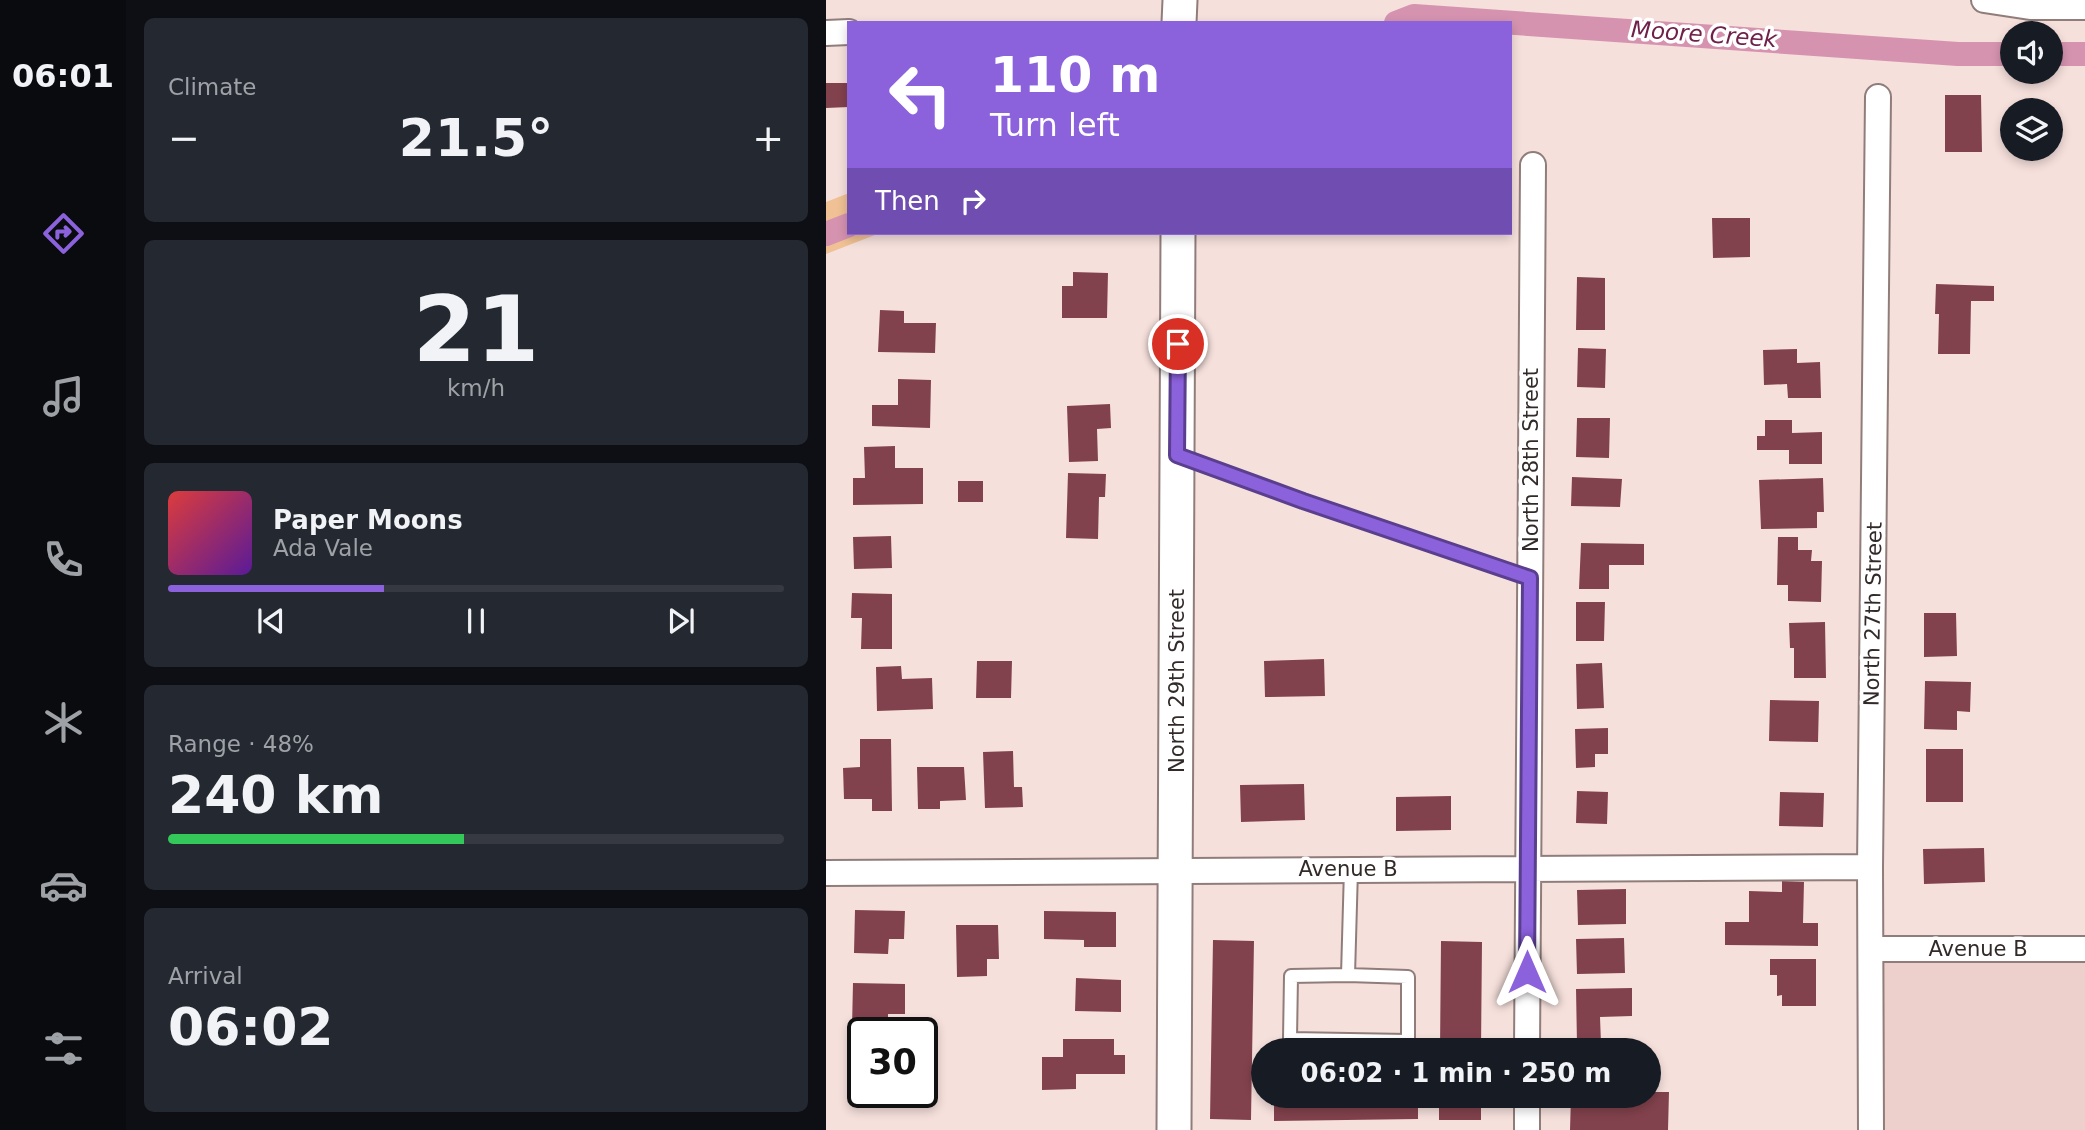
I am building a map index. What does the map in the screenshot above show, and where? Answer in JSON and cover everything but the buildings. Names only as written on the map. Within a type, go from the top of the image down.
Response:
[{"type":"street","points":[[1179,21],[1180,0]]},
{"type":"street","points":[[1984,0],[2030,7],[2085,7]]},
{"type":"street","points":[[826,33],[847,33]]},
{"type":"street","name":"North 27th Street","points":[[1871,1130],[1870,867],[1878,97]]},
{"type":"street","name":"North 28th Street","points":[[1527,1038],[1534,165]]},
{"type":"street","name":"North 29th Street","points":[[1174,1130],[1178,235]]},
{"type":"street","name":"Avenue B","points":[[826,873],[1870,867]]},
{"type":"street","name":"Avenue B","points":[[1871,949],[2085,950]]},
{"type":"street","points":[[1527,1108],[1527,1130]]},
{"type":"lane","points":[[1177,455],[1530,578]]},
{"type":"lane","points":[[1348,975],[1351,869]]},
{"type":"lane","points":[[1348,975],[1408,976],[1408,1041],[1290,1039],[1291,976],[1348,975]]},
{"type":"shaded area","points":[[847,194],[847,235],[875,235],[826,254],[826,202]]},
{"type":"shaded area","points":[[1883,962],[2085,963],[2085,1130],[1883,1130]]},
{"type":"waterway","name":"Moore Creek","points":[[1401,21],[1414,16],[1486,21]]},
{"type":"waterway","name":"Moore Creek","points":[[1512,23],[1958,54],[2000,54]]},
{"type":"waterway","name":"Moore Creek","points":[[2063,54],[2085,54]]},
{"type":"waterway","name":"Moore Creek","points":[[826,234],[847,226]]},
{"type":"route","points":[[1178,344],[1177,455],[1530,578],[1527,972]]}]
